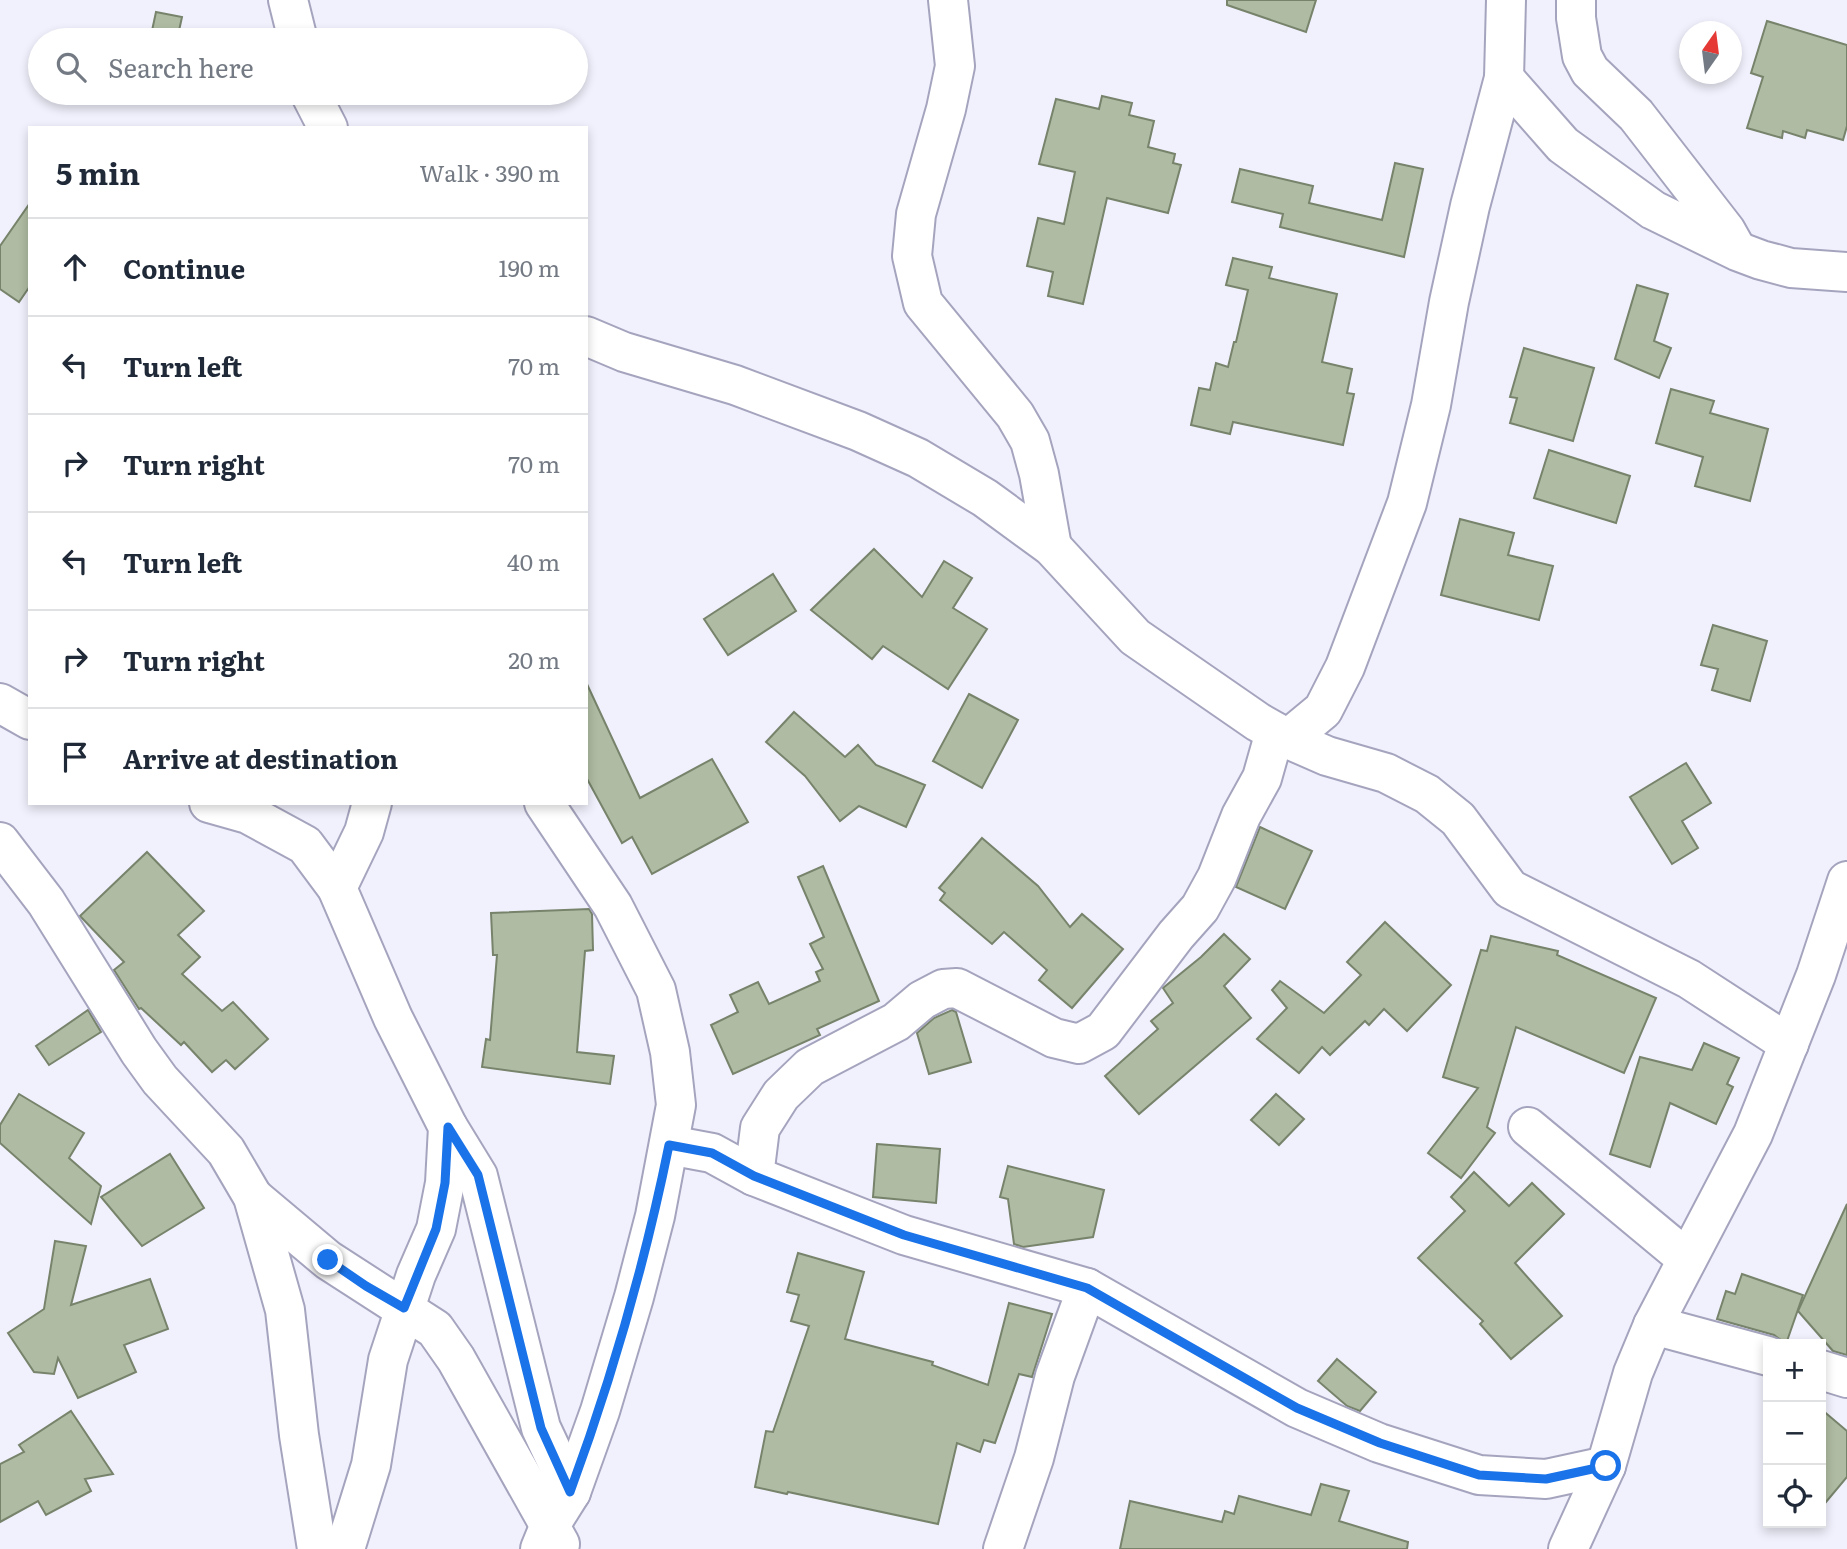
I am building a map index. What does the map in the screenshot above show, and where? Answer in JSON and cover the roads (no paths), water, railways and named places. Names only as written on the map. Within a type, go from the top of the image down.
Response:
[{"type":"street","points":[[288,0],[295,28]]},
{"type":"street","points":[[948,0],[955,66],[946,109],[916,214],[912,256],[923,303],[1015,415],[1030,441],[1039,474],[1052,547]]},
{"type":"street","points":[[754,1176],[760,1128],[780,1095],[810,1067],[895,1022],[922,1000],[943,989],[957,988],[1054,1038],[1079,1044],[1103,1031],[1168,945],[1200,908],[1217,877],[1241,816],[1282,736],[1322,709],[1345,667],[1407,503],[1431,405],[1449,302],[1470,206],[1504,78],[1506,0]]},
{"type":"street","points":[[1576,0],[1582,56],[1590,71],[1636,115],[1726,231],[1737,251]]},
{"type":"street","points":[[1504,78],[1563,145],[1653,210],[1737,251],[1791,268],[1847,272]]},
{"type":"street","points":[[316,105],[327,126]]},
{"type":"street","points":[[588,337],[624,352],[735,385],[858,431],[918,458],[985,498],[1052,547],[1135,637],[1258,722],[1282,736],[1327,755],[1386,773],[1427,794],[1458,819],[1510,889],[1689,979],[1788,1044]]},
{"type":"street","points":[[0,703],[28,719]]},
{"type":"street","points":[[216,805],[248,814],[305,845],[337,888],[393,1018],[448,1127],[478,1175],[541,1428],[570,1492]]},
{"type":"street","points":[[337,888],[364,832],[371,805]]},
{"type":"street","points":[[545,805],[612,906],[656,990],[670,1052],[677,1105],[655,1216],[634,1297],[600,1412],[551,1542]]},
{"type":"street","points":[[0,842],[46,902],[139,1051],[160,1080],[226,1151],[253,1197],[285,1310],[299,1435],[317,1549]]},
{"type":"street","points":[[1568,1549],[1606,1466],[1633,1373],[1653,1325],[1753,1134],[1816,975],[1847,881]]},
{"type":"street","points":[[345,1549],[371,1465],[388,1360],[404,1308],[436,1229],[445,1183],[448,1127]]},
{"type":"street","points":[[1528,1127],[1687,1259]]},
{"type":"street","points":[[669,1145],[712,1153],[754,1176],[904,1235],[1087,1288],[1297,1408],[1380,1443],[1479,1475],[1546,1479],[1606,1466]]},
{"type":"street","points":[[253,1197],[328,1260],[435,1329],[456,1359],[551,1542]]},
{"type":"street","points":[[1003,1549],[1034,1458],[1049,1408],[1055,1376],[1087,1288]]},
{"type":"street","points":[[1653,1325],[1763,1355]]},
{"type":"street","points":[[1826,1372],[1847,1378]]}]
